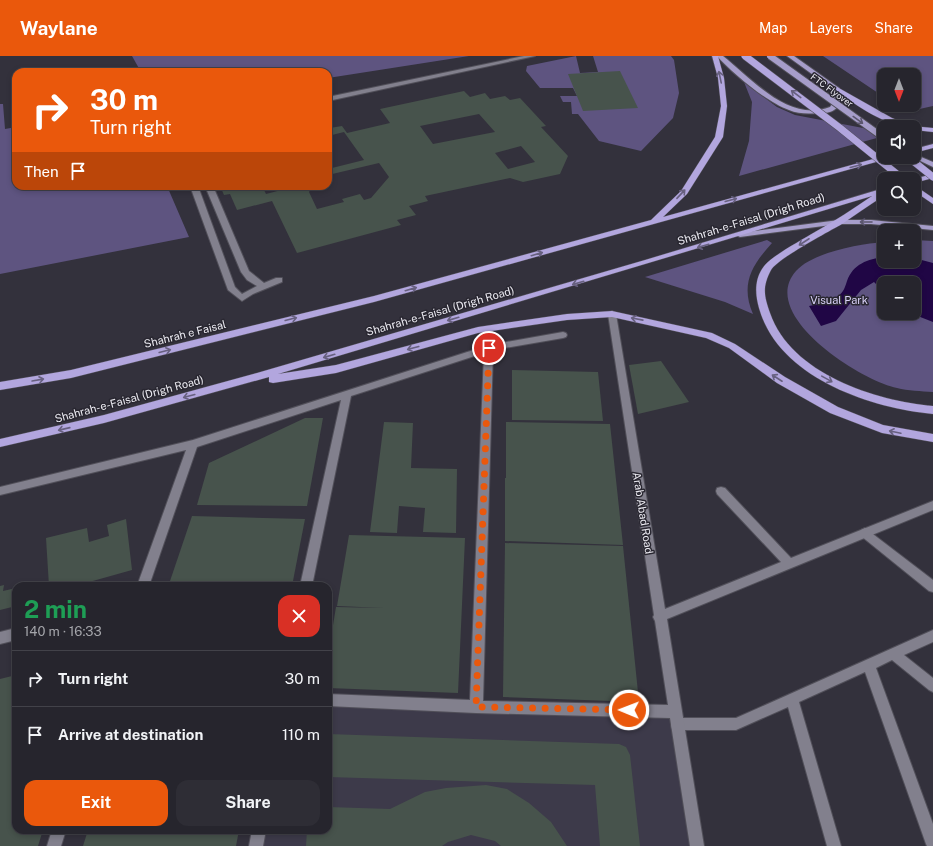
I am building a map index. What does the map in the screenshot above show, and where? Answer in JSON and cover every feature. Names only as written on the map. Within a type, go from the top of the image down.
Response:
[{"type":"highway","points":[[653,222],[684,192],[719,138],[724,106],[721,78],[715,56]]},
{"type":"highway","points":[[745,56],[840,128],[894,172]]},
{"type":"highway","points":[[837,89],[872,112],[888,120]]},
{"type":"highway","points":[[921,129],[933,130]]},
{"type":"highway","points":[[921,149],[933,146]]},
{"type":"highway","name":"Shahrah-e-Faisal (Drigh Road)","points":[[374,299],[877,161]]},
{"type":"highway","points":[[917,164],[933,176]]},
{"type":"highway","points":[[921,179],[933,176]]},
{"type":"highway","name":"Shahrah-e-Faisal (Drigh Road)","points":[[0,443],[65,429],[227,386],[740,235],[877,192]]},
{"type":"highway","points":[[921,193],[933,202]]},
{"type":"highway","points":[[877,195],[839,222],[816,234],[768,267],[759,289],[770,324],[779,337],[802,362],[820,375],[831,382],[878,400],[933,410]]},
{"type":"highway","name":"Shahrah e Faisal","points":[[0,386],[71,374],[374,299]]},
{"type":"highway","points":[[227,386],[336,369],[478,330],[567,317],[612,314],[676,326],[723,341],[781,380],[834,410],[882,429],[933,438]]},
{"type":"main road","points":[[720,56],[766,93],[788,108],[796,110],[829,110],[836,106],[838,100],[837,89],[790,56]]},
{"type":"main road","name":"FTC Flyover","points":[[770,56],[877,133]]},
{"type":"main road","points":[[921,159],[933,165]]},
{"type":"main road","points":[[740,235],[839,222],[871,222],[933,228]]},
{"type":"street","points":[[332,91],[505,56]]},
{"type":"street","points":[[332,97],[532,56]]},
{"type":"street","points":[[195,190],[231,288],[242,298],[262,286],[279,280]]},
{"type":"street","points":[[211,190],[245,272],[250,278],[262,286]]},
{"type":"street","name":"Arab Abad Road","points":[[612,314],[659,617],[697,846]]},
{"type":"street","points":[[0,491],[193,444],[489,348],[563,335]]},
{"type":"street","points":[[476,707],[489,348]]},
{"type":"street","points":[[307,582],[347,393]]},
{"type":"street","points":[[144,582],[193,444]]},
{"type":"street","points":[[720,491],[790,564]]},
{"type":"street","points":[[659,617],[933,506]]},
{"type":"street","points":[[865,533],[933,587]]},
{"type":"street","points":[[0,638],[12,635]]},
{"type":"street","points":[[677,724],[736,724],[933,636]]},
{"type":"street","points":[[894,654],[933,686]]},
{"type":"street","points":[[869,665],[933,844]]},
{"type":"street","points":[[792,699],[834,846]]},
{"type":"street","points":[[332,700],[476,707],[675,712]]},
{"type":"street","points":[[54,846],[58,834]]},
{"type":"street","points":[[256,846],[258,834]]},
{"type":"shaded area","points":[[877,258],[877,268],[921,268],[921,260],[933,263],[933,322],[921,317],[921,276],[877,276],[877,285],[874,282],[861,290],[836,321],[821,326],[809,306],[824,303],[835,298],[843,291],[853,270],[862,263]]},
{"type":"shaded area","points":[[332,700],[675,712],[696,846],[256,846],[258,834],[332,834]]},
{"type":"green space","points":[[132,56],[469,56],[332,77],[332,68],[139,68]]},
{"type":"green space","points":[[576,56],[580,73],[598,72],[593,56],[671,56],[674,60],[679,93],[673,118],[641,151],[599,141],[578,114],[572,114],[571,102],[563,102],[560,96],[577,96],[573,88],[540,88],[526,71],[527,66]]},
{"type":"green space","points":[[823,56],[933,56],[933,106],[921,109],[921,68],[877,68],[877,92]]},
{"type":"green space","points":[[744,82],[777,107],[795,115],[877,131],[877,138],[739,176],[749,141],[752,102]]},
{"type":"green space","points":[[0,104],[3,104],[5,129],[12,128],[12,190],[169,190],[189,237],[0,274]]},
{"type":"green space","points":[[767,240],[772,243],[754,267],[748,284],[749,303],[753,314],[725,302],[645,277]]},
{"type":"green space","name":"Visual Park","points":[[921,240],[933,241],[933,392],[897,388],[881,383],[839,360],[818,343],[801,326],[790,307],[788,288],[796,271],[804,264],[837,250],[877,243],[877,268],[921,268]]},
{"type":"building","points":[[620,71],[638,108],[583,111],[568,74]]},
{"type":"building","points":[[464,91],[470,97],[485,93],[490,99],[505,96],[510,100],[520,98],[546,126],[541,127],[568,156],[560,174],[523,182],[510,178],[425,196],[428,201],[409,206],[416,215],[397,220],[401,225],[297,253],[272,201],[237,210],[230,194],[224,195],[222,190],[264,190],[266,194],[282,190],[310,190],[309,192],[317,209],[344,202],[342,199],[360,194],[364,200],[371,198],[389,177],[379,163],[332,174],[332,168],[364,160],[344,132],[332,135],[332,128],[342,126],[347,133],[390,123],[380,109]],"holes":[[[479,114],[495,132],[433,144],[420,126]],[[521,146],[535,162],[508,169],[495,153]]]},
{"type":"building","points":[[661,361],[689,402],[638,414],[629,365]]},
{"type":"building","points":[[512,370],[598,372],[603,421],[512,420]]},
{"type":"building","points":[[305,418],[323,418],[307,506],[197,505],[209,463]]},
{"type":"building","points":[[384,422],[413,423],[411,468],[457,469],[456,533],[423,532],[425,508],[399,506],[397,533],[370,532]]},
{"type":"building","points":[[506,422],[610,424],[623,545],[505,541]]},
{"type":"building","points":[[192,516],[305,519],[293,582],[170,582]]},
{"type":"building","points":[[126,519],[132,570],[89,582],[49,582],[46,538],[87,528],[89,542],[109,536],[107,525]]},
{"type":"building","points":[[349,535],[465,538],[458,693],[332,688],[332,632],[336,607],[384,608],[337,606]]},
{"type":"building","points":[[505,543],[623,546],[639,702],[503,697]]},
{"type":"building","points":[[4,585],[3,591],[12,589],[12,607],[0,610],[0,586]]},
{"type":"building","points":[[12,676],[12,834],[42,834],[38,846],[0,846],[0,679]]},
{"type":"building","points":[[332,734],[619,744],[626,747],[630,755],[640,846],[600,846],[595,785],[332,777]]},
{"type":"building","points":[[486,785],[507,789],[529,803],[551,822],[567,846],[501,846],[495,841],[471,835],[448,842],[442,846],[306,846],[307,834],[332,834],[332,807],[390,809],[425,792],[446,788]]},
{"type":"building","points":[[87,834],[238,834],[236,846],[83,846]]},
{"type":"route","points":[[489,348],[476,707],[629,710]]}]
